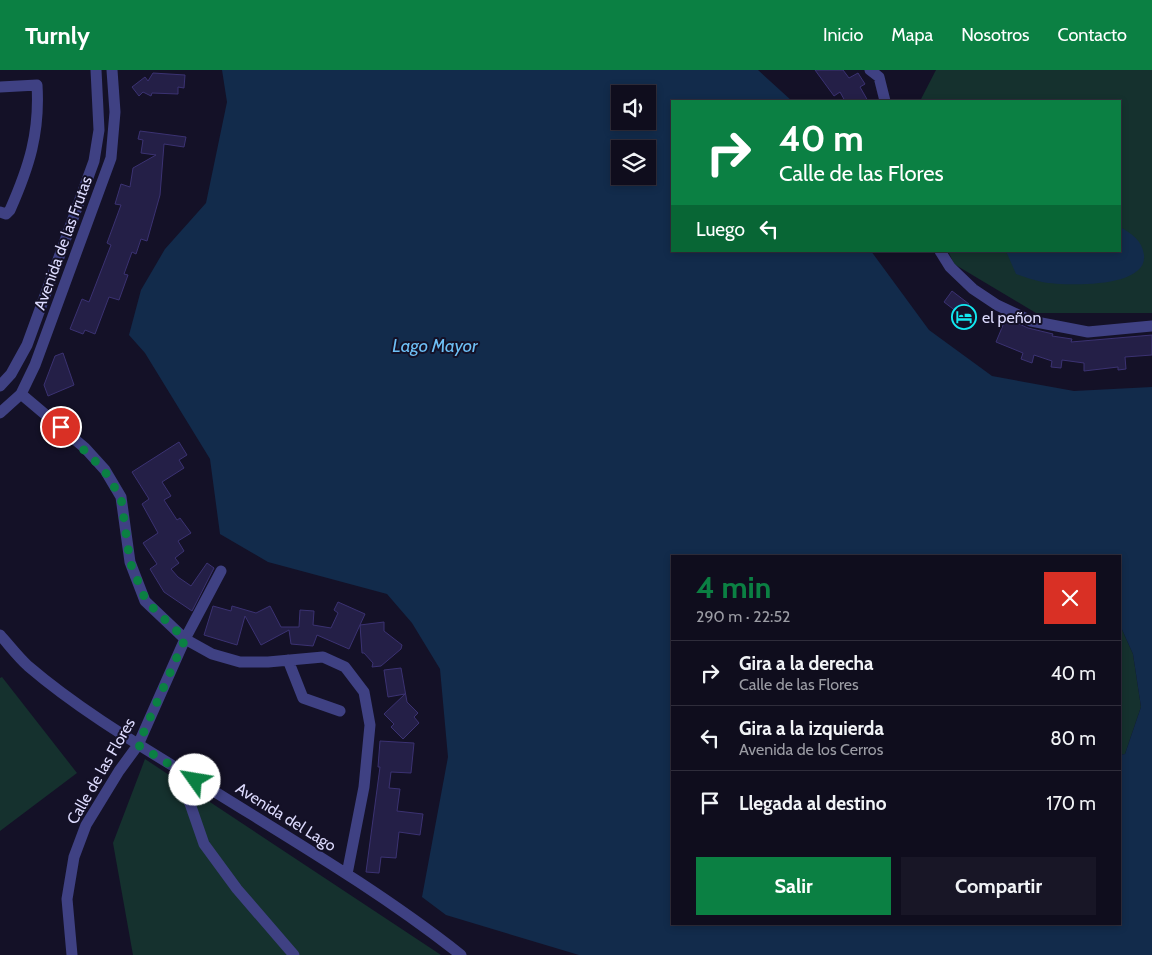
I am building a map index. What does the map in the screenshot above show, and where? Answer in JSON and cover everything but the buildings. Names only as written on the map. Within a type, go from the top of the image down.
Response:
[{"type":"street","points":[[0,386],[10,374],[27,345],[94,161],[99,130],[96,70]]},
{"type":"street","name":"Avenida de las Frutas","points":[[0,413],[22,394],[35,365],[111,158],[115,112],[112,70]]},
{"type":"street","points":[[877,72],[885,100]]},
{"type":"street","points":[[0,87],[37,85],[38,114],[34,145],[27,171],[10,210],[6,214],[0,212]]},
{"type":"street","points":[[941,252],[950,267],[973,289],[997,305],[1031,321],[1088,332],[1152,326]]},
{"type":"street","points":[[22,394],[78,442],[104,470],[121,498],[130,562],[146,601],[185,639],[212,654],[240,662],[323,657],[344,667],[364,692],[370,725],[364,787],[347,874]]},
{"type":"street","name":"Calle de las Flores","points":[[72,955],[67,899],[74,857],[86,826],[119,771],[138,745],[185,639],[221,572]]},
{"type":"street","name":"Avenida del Lago","points":[[0,635],[27,665],[52,685],[138,745],[347,874],[461,955]]},
{"type":"street","points":[[288,660],[303,698],[340,711]]},
{"type":"street","points":[[178,769],[204,844],[236,889],[294,955]]},
{"type":"green space","points":[[936,70],[1152,70],[1152,313],[1036,313],[954,264],[948,252],[1121,252],[1121,100],[921,100]]},
{"type":"green space","points":[[1121,627],[1133,654],[1141,707],[1125,754],[1121,755]]},
{"type":"green space","points":[[2,677],[77,773],[0,831],[0,678]]},
{"type":"green space","points":[[145,759],[441,955],[133,955],[113,843]]},
{"type":"water","name":"Lago Mayor","points":[[222,70],[758,70],[791,100],[671,100],[671,252],[872,252],[929,330],[992,376],[1074,391],[1152,387],[1152,955],[579,955],[446,915],[422,897],[448,757],[440,669],[412,623],[387,594],[268,562],[220,534],[210,459],[145,353],[129,335],[141,290],[165,249],[206,203],[227,102]]},
{"type":"water","points":[[1121,228],[1139,241],[1144,255],[1142,266],[1133,274],[1119,280],[1103,283],[1053,283],[1016,274],[1006,252],[1121,252]]},
{"type":"place","name":"el peñon","points":[[964,317]]},
{"type":"route","points":[[61,427],[85,448],[104,470],[121,498],[130,562],[146,601],[185,639],[138,745],[195,780]]}]
